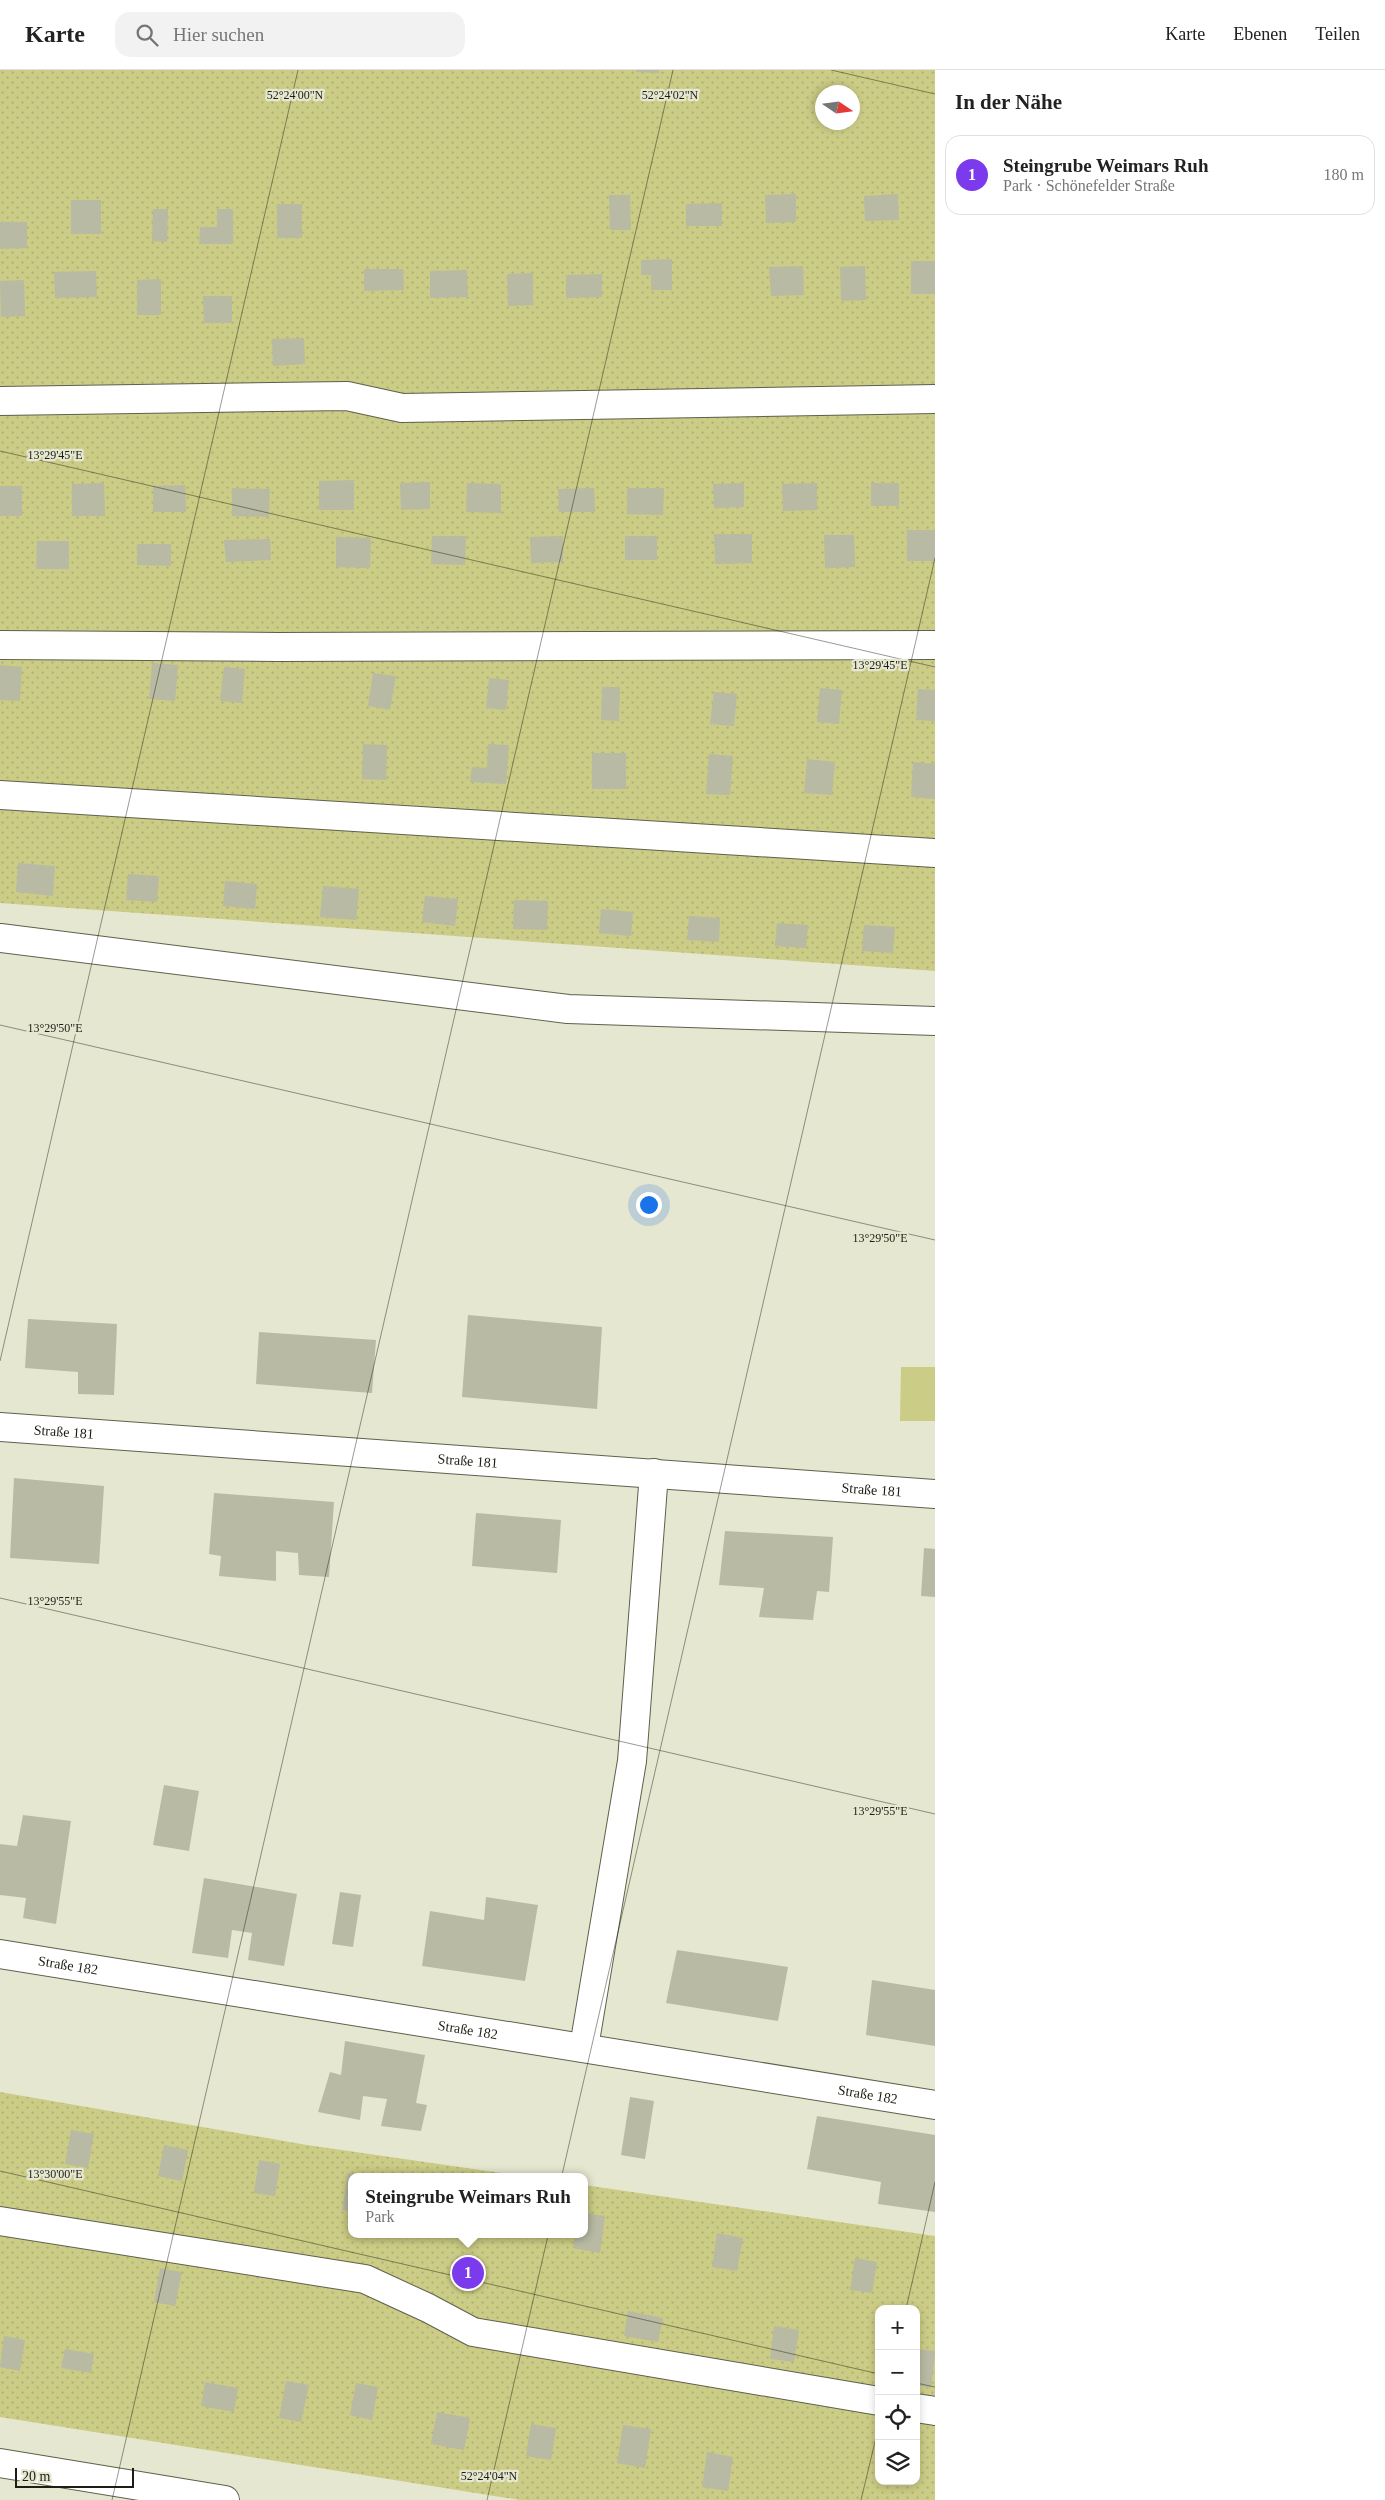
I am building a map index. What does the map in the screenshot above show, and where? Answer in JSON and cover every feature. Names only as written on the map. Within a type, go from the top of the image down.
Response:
[{"type":"street","points":[[0,401],[347,396],[402,408],[935,399]]},
{"type":"street","points":[[0,645],[277,647],[935,644]]},
{"type":"street","points":[[0,795],[935,853]]},
{"type":"street","points":[[0,938],[568,1009],[935,1021]]},
{"type":"street","name":"Straße 181","points":[[0,1427],[935,1494]]},
{"type":"street","points":[[584,2047],[632,1762],[654,1473]]},
{"type":"street","name":"Straße 182","points":[[0,1954],[935,2105]]},
{"type":"street","points":[[0,2221],[365,2279],[428,2308],[473,2332],[875,2400]]},
{"type":"street","points":[[920,2409],[935,2411]]},
{"type":"street","points":[[0,2463],[225,2500]]},
{"type":"green space","points":[[0,70],[935,70],[935,971],[0,903]]},
{"type":"green space","points":[[901,1367],[935,1367],[935,1421],[900,1421]]},
{"type":"green space","points":[[0,2092],[307,2145],[501,2173],[348,2173],[348,2238],[588,2238],[588,2186],[935,2236],[935,2500],[520,2500],[0,2417]]},
{"type":"building","points":[[636,70],[659,70],[659,73],[636,72]]},
{"type":"building","points":[[796,194],[796,222],[766,223],[765,195]]},
{"type":"building","points":[[898,194],[899,220],[865,221],[864,196]]},
{"type":"building","points":[[609,195],[630,195],[631,230],[610,230]]},
{"type":"building","points":[[71,200],[101,200],[101,234],[71,234]]},
{"type":"building","points":[[722,203],[722,226],[686,226],[686,204]]},
{"type":"building","points":[[277,204],[302,204],[302,238],[277,238]]},
{"type":"building","points":[[153,209],[168,209],[167,242],[152,241]]},
{"type":"building","points":[[217,209],[233,209],[233,244],[199,244],[200,227],[217,227]]},
{"type":"building","points":[[0,222],[27,222],[27,248],[0,249]]},
{"type":"building","points":[[672,259],[672,290],[651,290],[651,275],[641,275],[641,260]]},
{"type":"building","points":[[911,261],[935,261],[935,294],[911,294]]},
{"type":"building","points":[[803,266],[804,295],[771,296],[769,267]]},
{"type":"building","points":[[865,266],[866,300],[841,301],[840,267]]},
{"type":"building","points":[[364,269],[403,269],[404,290],[364,291]]},
{"type":"building","points":[[467,270],[468,297],[430,298],[430,271]]},
{"type":"building","points":[[96,271],[97,297],[55,298],[54,272]]},
{"type":"building","points":[[533,273],[533,305],[508,306],[507,274]]},
{"type":"building","points":[[602,274],[602,297],[566,298],[566,275]]},
{"type":"building","points":[[161,279],[161,315],[137,315],[137,280]]},
{"type":"building","points":[[24,280],[25,316],[1,317],[0,281]]},
{"type":"building","points":[[203,296],[232,296],[232,323],[204,323]]},
{"type":"building","points":[[304,338],[305,364],[273,366],[272,339]]},
{"type":"building","points":[[354,480],[354,510],[319,510],[319,481]]},
{"type":"building","points":[[430,482],[430,509],[401,510],[400,483]]},
{"type":"building","points":[[104,483],[105,516],[72,516],[72,484]]},
{"type":"building","points":[[467,483],[501,484],[501,513],[466,512]]},
{"type":"building","points":[[744,483],[744,507],[714,508],[713,484]]},
{"type":"building","points":[[817,483],[817,510],[783,511],[782,484]]},
{"type":"building","points":[[871,483],[899,483],[899,506],[871,506]]},
{"type":"building","points":[[185,485],[186,512],[153,512],[153,486]]},
{"type":"building","points":[[0,486],[22,486],[22,516],[0,516]]},
{"type":"building","points":[[232,488],[270,489],[269,517],[232,516]]},
{"type":"building","points":[[594,488],[595,512],[559,512],[558,489]]},
{"type":"building","points":[[627,488],[664,488],[663,515],[627,514]]},
{"type":"building","points":[[907,530],[935,530],[935,561],[907,561]]},
{"type":"building","points":[[714,534],[752,534],[752,563],[715,564]]},
{"type":"building","points":[[824,535],[854,535],[855,567],[825,568]]},
{"type":"building","points":[[432,536],[466,536],[465,565],[431,564]]},
{"type":"building","points":[[563,536],[563,562],[531,563],[530,537]]},
{"type":"building","points":[[625,536],[657,536],[657,560],[625,560]]},
{"type":"building","points":[[336,537],[371,538],[370,568],[336,567]]},
{"type":"building","points":[[270,539],[271,560],[226,562],[224,540]]},
{"type":"building","points":[[37,541],[69,541],[69,569],[36,569]]},
{"type":"building","points":[[137,544],[171,544],[171,566],[137,565]]},
{"type":"building","points":[[152,663],[178,665],[175,701],[149,699]]},
{"type":"building","points":[[0,665],[22,667],[20,701],[0,700]]},
{"type":"building","points":[[224,667],[245,669],[242,703],[220,701]]},
{"type":"building","points":[[373,673],[396,676],[390,710],[368,706]]},
{"type":"building","points":[[489,678],[509,680],[506,710],[486,708]]},
{"type":"building","points":[[602,687],[620,687],[619,721],[601,720]]},
{"type":"building","points":[[820,688],[842,690],[839,724],[817,722]]},
{"type":"building","points":[[918,689],[935,690],[935,721],[916,720]]},
{"type":"building","points":[[714,692],[737,694],[734,726],[710,724]]},
{"type":"building","points":[[363,744],[387,745],[386,780],[362,779]]},
{"type":"building","points":[[488,744],[509,745],[506,784],[470,782],[472,767],[487,768]]},
{"type":"building","points":[[592,753],[626,753],[626,789],[592,789]]},
{"type":"building","points":[[709,754],[733,756],[730,795],[706,794]]},
{"type":"building","points":[[807,759],[835,762],[832,795],[804,793]]},
{"type":"building","points":[[913,762],[935,764],[935,799],[911,797]]},
{"type":"building","points":[[18,863],[55,866],[53,896],[16,892]]},
{"type":"building","points":[[128,874],[159,876],[157,902],[126,900]]},
{"type":"building","points":[[225,881],[257,884],[255,909],[223,906]]},
{"type":"building","points":[[323,886],[359,889],[356,920],[320,917]]},
{"type":"building","points":[[425,896],[458,899],[455,926],[422,922]]},
{"type":"building","points":[[514,900],[548,901],[547,930],[513,929]]},
{"type":"building","points":[[601,909],[633,912],[631,936],[599,933]]},
{"type":"building","points":[[689,916],[720,918],[719,942],[687,940]]},
{"type":"building","points":[[777,923],[808,925],[806,948],[775,946]]},
{"type":"building","points":[[864,925],[895,927],[893,953],[862,951]]},
{"type":"building","points":[[468,1315],[602,1327],[597,1409],[462,1397]]},
{"type":"building","points":[[28,1319],[117,1324],[114,1395],[78,1394],[78,1372],[25,1368]]},
{"type":"building","points":[[259,1332],[376,1340],[372,1393],[256,1384]]},
{"type":"building","points":[[14,1478],[104,1486],[99,1564],[10,1558]]},
{"type":"building","points":[[214,1493],[334,1502],[329,1577],[299,1575],[298,1553],[276,1551],[276,1581],[219,1576],[221,1556],[209,1554]]},
{"type":"building","points":[[476,1513],[561,1520],[557,1573],[472,1566]]},
{"type":"building","points":[[725,1531],[833,1537],[829,1592],[817,1591],[813,1620],[759,1617],[764,1588],[719,1585]]},
{"type":"building","points":[[924,1548],[935,1549],[935,1597],[921,1596]]},
{"type":"building","points":[[164,1785],[199,1791],[189,1851],[153,1845]]},
{"type":"building","points":[[23,1815],[71,1821],[56,1924],[23,1918],[26,1898],[0,1895],[0,1844],[17,1846]]},
{"type":"building","points":[[204,1878],[297,1894],[284,1966],[248,1960],[252,1933],[232,1930],[228,1958],[192,1953]]},
{"type":"building","points":[[340,1892],[361,1895],[353,1947],[332,1944]]},
{"type":"building","points":[[486,1897],[538,1905],[525,1981],[422,1966],[430,1911],[484,1920]]},
{"type":"building","points":[[677,1950],[788,1967],[778,2021],[666,2003]]},
{"type":"building","points":[[872,1980],[935,1990],[935,2046],[866,2035]]},
{"type":"building","points":[[345,2041],[425,2055],[416,2103],[427,2105],[421,2131],[381,2126],[387,2099],[363,2096],[360,2120],[318,2112],[330,2072],[341,2075]]},
{"type":"building","points":[[630,2097],[654,2101],[645,2159],[621,2155]]},
{"type":"building","points":[[817,2116],[935,2135],[935,2212],[878,2204],[881,2182],[807,2169]]},
{"type":"building","points":[[71,2130],[94,2134],[88,2168],[65,2164]]},
{"type":"building","points":[[164,2145],[188,2150],[182,2181],[158,2176]]},
{"type":"building","points":[[259,2160],[280,2164],[275,2196],[254,2193]]},
{"type":"building","points":[[348,2173],[348,2211],[342,2210]]},
{"type":"building","points":[[588,2214],[605,2216],[600,2253],[573,2248],[574,2238],[588,2238]]},
{"type":"building","points":[[717,2233],[743,2238],[737,2271],[712,2267]]},
{"type":"building","points":[[855,2258],[877,2262],[872,2293],[850,2290]]},
{"type":"building","points":[[160,2268],[182,2272],[175,2306],[154,2302]]},
{"type":"building","points":[[628,2311],[663,2318],[658,2342],[624,2336]]},
{"type":"building","points":[[774,2326],[799,2330],[794,2362],[770,2359]]},
{"type":"building","points":[[4,2336],[25,2340],[20,2371],[0,2367]]},
{"type":"building","points":[[65,2349],[94,2354],[91,2373],[61,2368]]},
{"type":"building","points":[[920,2349],[935,2351],[931,2388],[920,2386]]},
{"type":"building","points":[[286,2381],[309,2385],[301,2422],[279,2418]]},
{"type":"building","points":[[205,2382],[238,2388],[234,2412],[201,2406]]},
{"type":"building","points":[[356,2383],[378,2387],[372,2420],[350,2415]]},
{"type":"building","points":[[437,2412],[470,2418],[464,2450],[431,2444]]},
{"type":"building","points":[[531,2424],[556,2428],[551,2460],[526,2456]]},
{"type":"building","points":[[623,2425],[651,2429],[645,2468],[617,2463]]},
{"type":"building","points":[[707,2452],[733,2457],[728,2491],[702,2487]]},
{"type":"place","name":"Steingrube Weimars Ruh","points":[[468,2273]]}]
